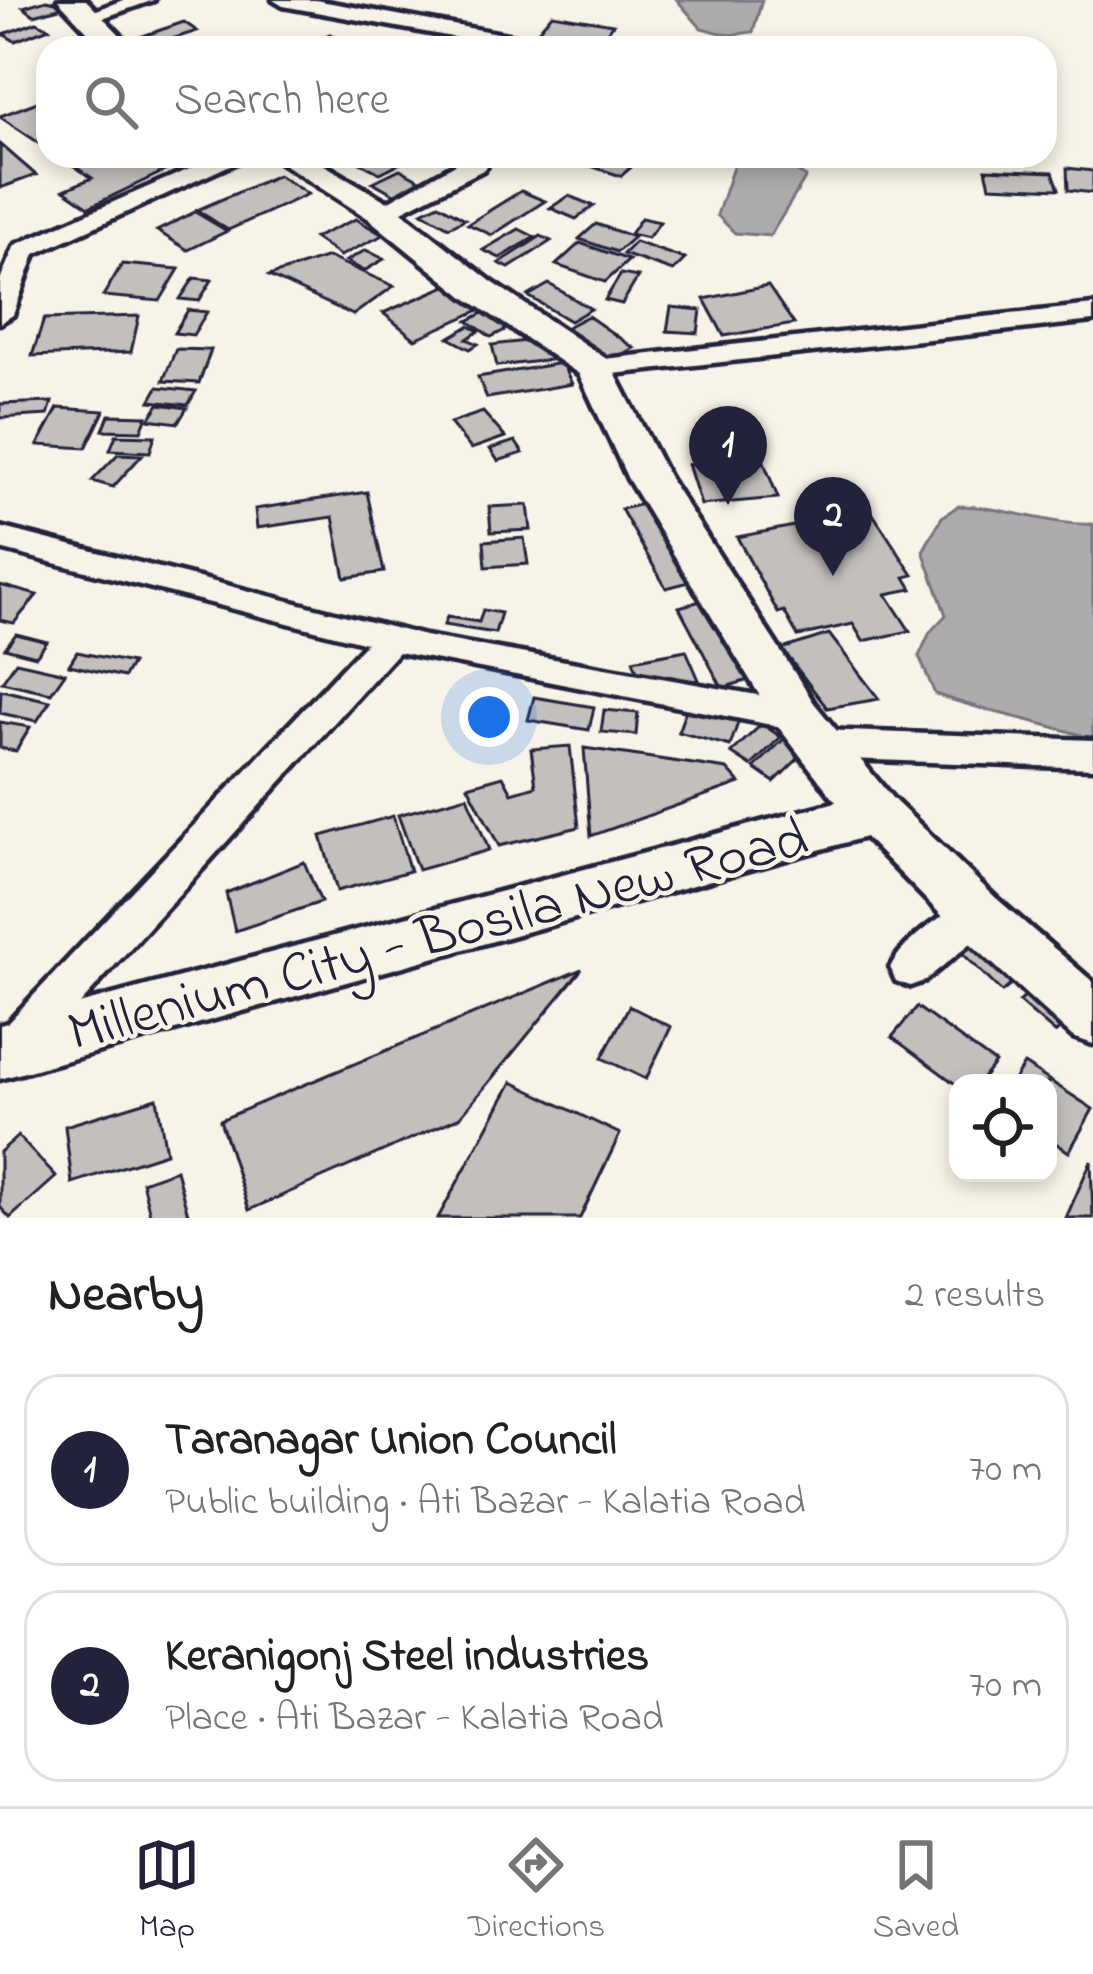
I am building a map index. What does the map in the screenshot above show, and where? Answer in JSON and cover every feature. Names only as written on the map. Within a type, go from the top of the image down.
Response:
[{"type":"main road","points":[[81,8],[107,36]]},
{"type":"main road","points":[[307,168],[381,212],[479,290],[600,374],[649,479],[809,730],[874,812],[977,915],[1093,1018]]},
{"type":"main road","name":"Millenium City - Bosila New Road","points":[[6,1050],[874,812]]},
{"type":"street","points":[[81,8],[144,0]]},
{"type":"street","points":[[283,0],[481,36]]},
{"type":"street","points":[[0,315],[12,249],[209,168]]},
{"type":"street","points":[[381,212],[469,168]]},
{"type":"street","points":[[600,374],[1093,313]]},
{"type":"street","points":[[0,538],[406,642],[809,730],[1093,754]]},
{"type":"street","points":[[6,1050],[406,642]]},
{"type":"street","points":[[910,968],[977,915]]},
{"type":"shaded area","points":[[677,0],[762,0],[753,32],[729,35],[701,28]]},
{"type":"shaded area","points":[[733,168],[791,168],[806,177],[770,236],[735,233],[717,215]]},
{"type":"shaded area","points":[[958,506],[1093,524],[1093,739],[935,694],[919,656],[930,632],[946,615],[923,551],[942,517]]},
{"type":"building","points":[[46,0],[70,5],[34,15],[23,7]]},
{"type":"building","points":[[552,14],[613,24],[604,36],[536,33]]},
{"type":"building","points":[[37,22],[49,28],[15,41],[3,34]]},
{"type":"building","points":[[184,22],[197,31],[181,36],[143,36]]},
{"type":"building","points":[[36,102],[36,141],[0,117]]},
{"type":"building","points":[[0,144],[36,175],[0,188]]},
{"type":"building","points":[[77,168],[171,168],[89,207],[64,190],[92,178]]},
{"type":"building","points":[[596,168],[630,168],[621,176]]},
{"type":"building","points":[[1067,168],[1093,171],[1093,193],[1068,190]]},
{"type":"building","points":[[400,169],[430,186],[403,199],[373,182]]},
{"type":"building","points":[[986,169],[1053,172],[1059,189],[990,186]]},
{"type":"building","points":[[278,175],[308,194],[228,230],[197,210]]},
{"type":"building","points":[[521,191],[545,201],[492,235],[468,224]]},
{"type":"building","points":[[569,196],[594,206],[576,219],[550,208]]},
{"type":"building","points":[[439,204],[465,219],[449,227],[422,212]]},
{"type":"building","points":[[195,212],[227,231],[188,250],[157,231]]},
{"type":"building","points":[[641,218],[660,222],[648,238],[630,234]]},
{"type":"building","points":[[356,219],[383,235],[340,256],[314,238]]},
{"type":"building","points":[[596,224],[634,237],[617,252],[579,239]]},
{"type":"building","points":[[519,229],[535,237],[500,258],[483,250]]},
{"type":"building","points":[[541,236],[551,241],[509,268],[499,263]]},
{"type":"building","points":[[635,242],[685,259],[673,271],[623,254]]},
{"type":"building","points":[[580,243],[629,260],[605,282],[556,265]]},
{"type":"building","points":[[366,250],[384,259],[364,271],[346,261]]},
{"type":"building","points":[[328,257],[394,286],[353,315],[269,276]]},
{"type":"building","points":[[122,264],[179,269],[160,301],[103,296]]},
{"type":"building","points":[[621,274],[638,277],[622,304],[605,300]]},
{"type":"building","points":[[194,278],[212,280],[199,301],[180,299]]},
{"type":"building","points":[[460,280],[493,304],[415,339],[383,313]]},
{"type":"building","points":[[549,284],[591,309],[570,321],[528,296]]},
{"type":"building","points":[[768,286],[794,324],[724,336],[704,299]]},
{"type":"building","points":[[671,307],[701,310],[698,333],[667,331]]},
{"type":"building","points":[[493,308],[517,324],[491,337],[468,321]]},
{"type":"building","points":[[188,310],[207,312],[193,335],[174,333]]},
{"type":"building","points":[[139,316],[131,352],[32,356],[44,319]]},
{"type":"building","points":[[588,316],[634,348],[605,363],[559,331]]},
{"type":"building","points":[[469,326],[479,331],[467,339],[478,344],[470,349],[449,338]]},
{"type":"building","points":[[543,339],[550,360],[497,366],[492,345]]},
{"type":"building","points":[[176,349],[211,350],[199,383],[163,381]]},
{"type":"building","points":[[562,363],[572,384],[487,398],[478,377]]},
{"type":"building","points":[[158,387],[196,391],[188,405],[150,401]]},
{"type":"building","points":[[52,402],[48,415],[0,418],[0,404]]},
{"type":"building","points":[[159,404],[187,408],[178,423],[149,419]]},
{"type":"building","points":[[58,408],[104,411],[86,448],[38,445]]},
{"type":"building","points":[[483,412],[505,437],[471,449],[450,423]]},
{"type":"building","points":[[109,415],[147,416],[141,431],[103,430]]},
{"type":"building","points":[[116,435],[155,436],[150,452],[110,450]]},
{"type":"building","points":[[515,441],[523,453],[498,461],[490,449]]},
{"type":"building","points":[[118,454],[142,455],[113,487],[92,481]]},
{"type":"building","points":[[762,457],[778,498],[701,505],[688,464]]},
{"type":"building","points":[[367,492],[384,572],[345,578],[333,517],[257,528],[255,509]]},
{"type":"building","points":[[647,503],[693,581],[666,588],[621,509]]},
{"type":"building","points":[[528,505],[531,530],[491,532],[489,507]]},
{"type":"building","points":[[871,511],[913,575],[905,577],[912,589],[886,594],[910,631],[863,641],[853,624],[798,636],[784,611],[778,613],[737,537]]},
{"type":"building","points":[[524,538],[528,564],[486,567],[484,541]]},
{"type":"building","points":[[0,585],[37,595],[14,623],[0,620]]},
{"type":"building","points":[[708,599],[752,679],[722,688],[679,607]]},
{"type":"building","points":[[483,610],[501,613],[495,633],[444,625],[447,617],[479,622]]},
{"type":"building","points":[[16,634],[47,642],[36,656],[5,648]]},
{"type":"building","points":[[829,634],[879,699],[827,708],[782,649]]},
{"type":"building","points":[[686,650],[699,680],[645,693],[633,660]]},
{"type":"building","points":[[77,652],[132,663],[124,677],[69,665]]},
{"type":"building","points":[[16,662],[65,673],[51,693],[2,682]]},
{"type":"building","points":[[1,690],[50,701],[37,721],[0,713]]},
{"type":"building","points":[[534,697],[594,707],[589,730],[528,720]]},
{"type":"building","points":[[687,707],[739,720],[730,746],[678,732]]},
{"type":"building","points":[[604,710],[638,713],[636,735],[601,732]]},
{"type":"building","points":[[0,722],[30,727],[16,751],[0,748]]},
{"type":"building","points":[[762,724],[781,737],[751,766],[731,753]]},
{"type":"building","points":[[785,738],[805,752],[774,782],[754,768]]},
{"type":"building","points":[[570,746],[579,827],[499,846],[468,786],[503,776],[512,793],[536,786],[531,749]]},
{"type":"building","points":[[584,748],[727,769],[740,783],[591,836]]},
{"type":"building","points":[[467,796],[489,850],[418,870],[398,815]]},
{"type":"building","points":[[393,816],[410,871],[337,891],[321,836]]},
{"type":"building","points":[[304,862],[321,902],[235,931],[226,893]]},
{"type":"building","points":[[985,935],[1025,974],[1002,992],[961,952]]},
{"type":"building","points":[[582,969],[460,1117],[249,1210],[220,1120]]},
{"type":"building","points":[[1038,986],[1073,1017],[1055,1033],[1019,1002]]},
{"type":"building","points":[[629,1006],[671,1027],[646,1079],[602,1058]]},
{"type":"building","points":[[917,1007],[995,1063],[986,1074],[949,1074],[949,1079],[892,1037]]},
{"type":"building","points":[[1024,1064],[1039,1074],[1018,1074]]},
{"type":"building","points":[[512,1082],[620,1134],[580,1218],[438,1218]]},
{"type":"building","points":[[1057,1086],[1093,1109],[1069,1152],[1057,1144]]},
{"type":"building","points":[[157,1098],[166,1153],[72,1183],[65,1126]]},
{"type":"building","points":[[18,1136],[56,1177],[10,1218],[0,1207],[0,1152]]},
{"type":"building","points":[[1091,1161],[1093,1218],[1066,1218]]},
{"type":"building","points":[[176,1170],[189,1218],[151,1218],[142,1182]]},
{"type":"place","name":"Taranagar Union Council","points":[[728,505]]},
{"type":"place","name":"Keranigonj Steel industries","points":[[833,576]]}]
